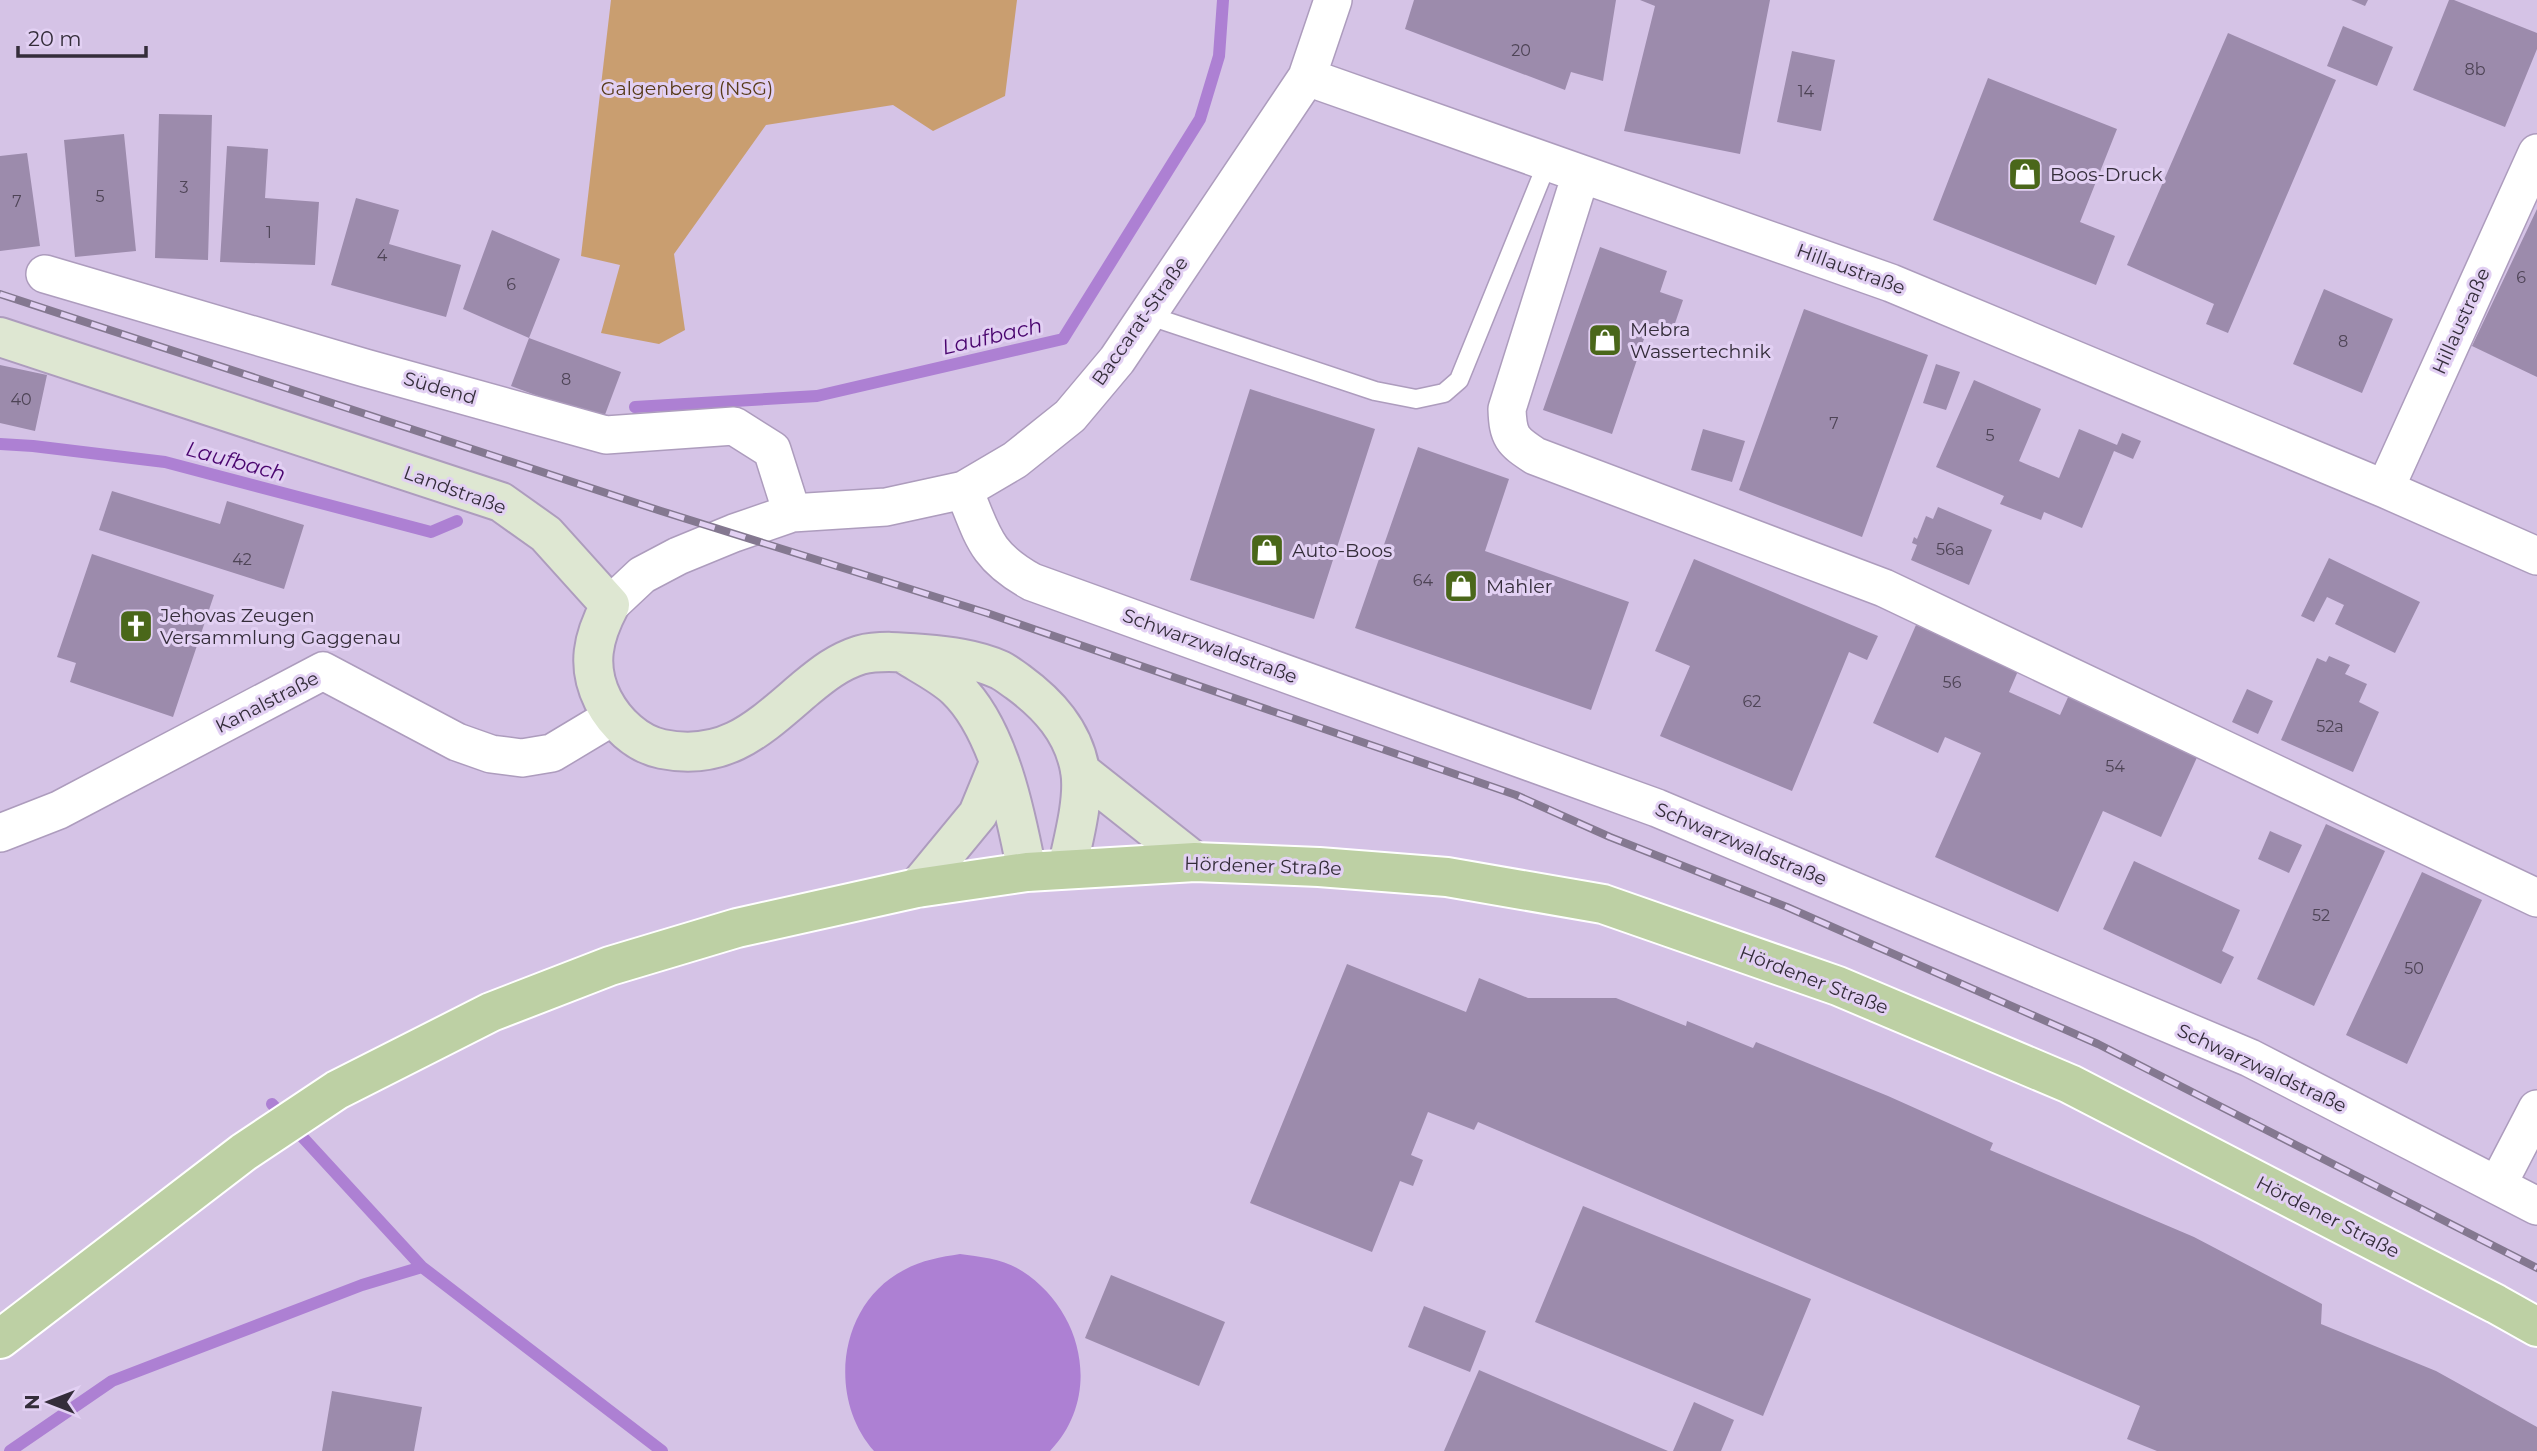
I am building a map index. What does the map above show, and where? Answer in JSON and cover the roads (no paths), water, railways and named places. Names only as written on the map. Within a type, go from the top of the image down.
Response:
[{"type":"main road","name":"Hördener Straße","points":[[0,1339],[244,1152],[337,1090],[491,1012],[610,966],[737,928],[917,888],[1027,872],[1195,862],[1319,866],[1447,877],[1616,908],[1838,986],[2070,1084],[2537,1327]]},
{"type":"street","name":"Baccarat-Straße","points":[[610,605],[642,575],[677,556],[792,513],[886,507],[964,490],[1015,460],[1070,416],[1117,360],[1307,76],[1333,0]]},
{"type":"street","name":"Hillaustraße","points":[[1307,76],[1891,283],[2385,489],[2537,556]]},
{"type":"street","name":"Hillaustraße","points":[[2385,489],[2537,153]]},
{"type":"street","points":[[1565,167],[1507,410],[1508,425],[1515,443],[1535,456],[1884,588],[2537,898]]},
{"type":"street","name":"Südend","points":[[45,274],[606,435],[734,426],[772,450],[792,513]]},
{"type":"street","name":"Landstraße","points":[[0,337],[501,502],[546,534],[610,605]]},
{"type":"street","name":"Schwarzwaldstraße","points":[[964,490],[987,546],[1008,569],[1032,582],[1657,808],[2249,1058],[2537,1206]]},
{"type":"street","points":[[610,605],[596,631],[593,659],[598,689],[612,717],[632,734],[653,747],[676,752],[702,752],[723,748],[744,739],[830,668],[861,655],[901,652],[956,657],[1001,670],[1041,699],[1066,729],[1080,771],[1078,816],[1067,869]]},
{"type":"street","points":[[901,652],[956,687],[982,723],[1013,804],[1027,872]]},
{"type":"street","name":"Kanalstraße","points":[[0,833],[60,810],[323,671],[457,743],[491,754],[522,758],[552,753],[612,717]]},
{"type":"street","points":[[917,888],[978,814],[999,763]]},
{"type":"street","points":[[1080,771],[1195,862]]},
{"type":"street","points":[[2498,1184],[2537,1109]]},
{"type":"lane","points":[[1147,315],[1375,391],[1416,399],[1444,393],[1459,380],[1565,167]]},
{"type":"waterway","name":"Laufbach","points":[[635,407],[817,396],[1063,339],[1200,119],[1219,56],[1223,0]]},
{"type":"waterway","name":"Laufbach","points":[[0,444],[165,462],[431,532],[457,521]]},
{"type":"waterway","points":[[272,1104],[422,1267]]},
{"type":"waterway","points":[[10,1451],[112,1381],[362,1285],[422,1267],[662,1451]]},
{"type":"railway","points":[[0,294],[661,511],[987,613],[1516,795],[1610,837],[1787,907],[2098,1044],[2537,1268]]},
{"type":"place","name":"Boos-Druck","points":[[2025,174]]},
{"type":"place","name":"Mebra Wassertechnik","points":[[1605,340]]},
{"type":"place","name":"Auto-Boos","points":[[1267,550]]},
{"type":"place","name":"Mahler","points":[[1461,586]]},
{"type":"place","name":"Jehovas Zeugen Versammlung Gaggenau","points":[[136,626]]},
{"type":"park label","name":"Galgenberg (NSG)","points":[[687,88]]}]
